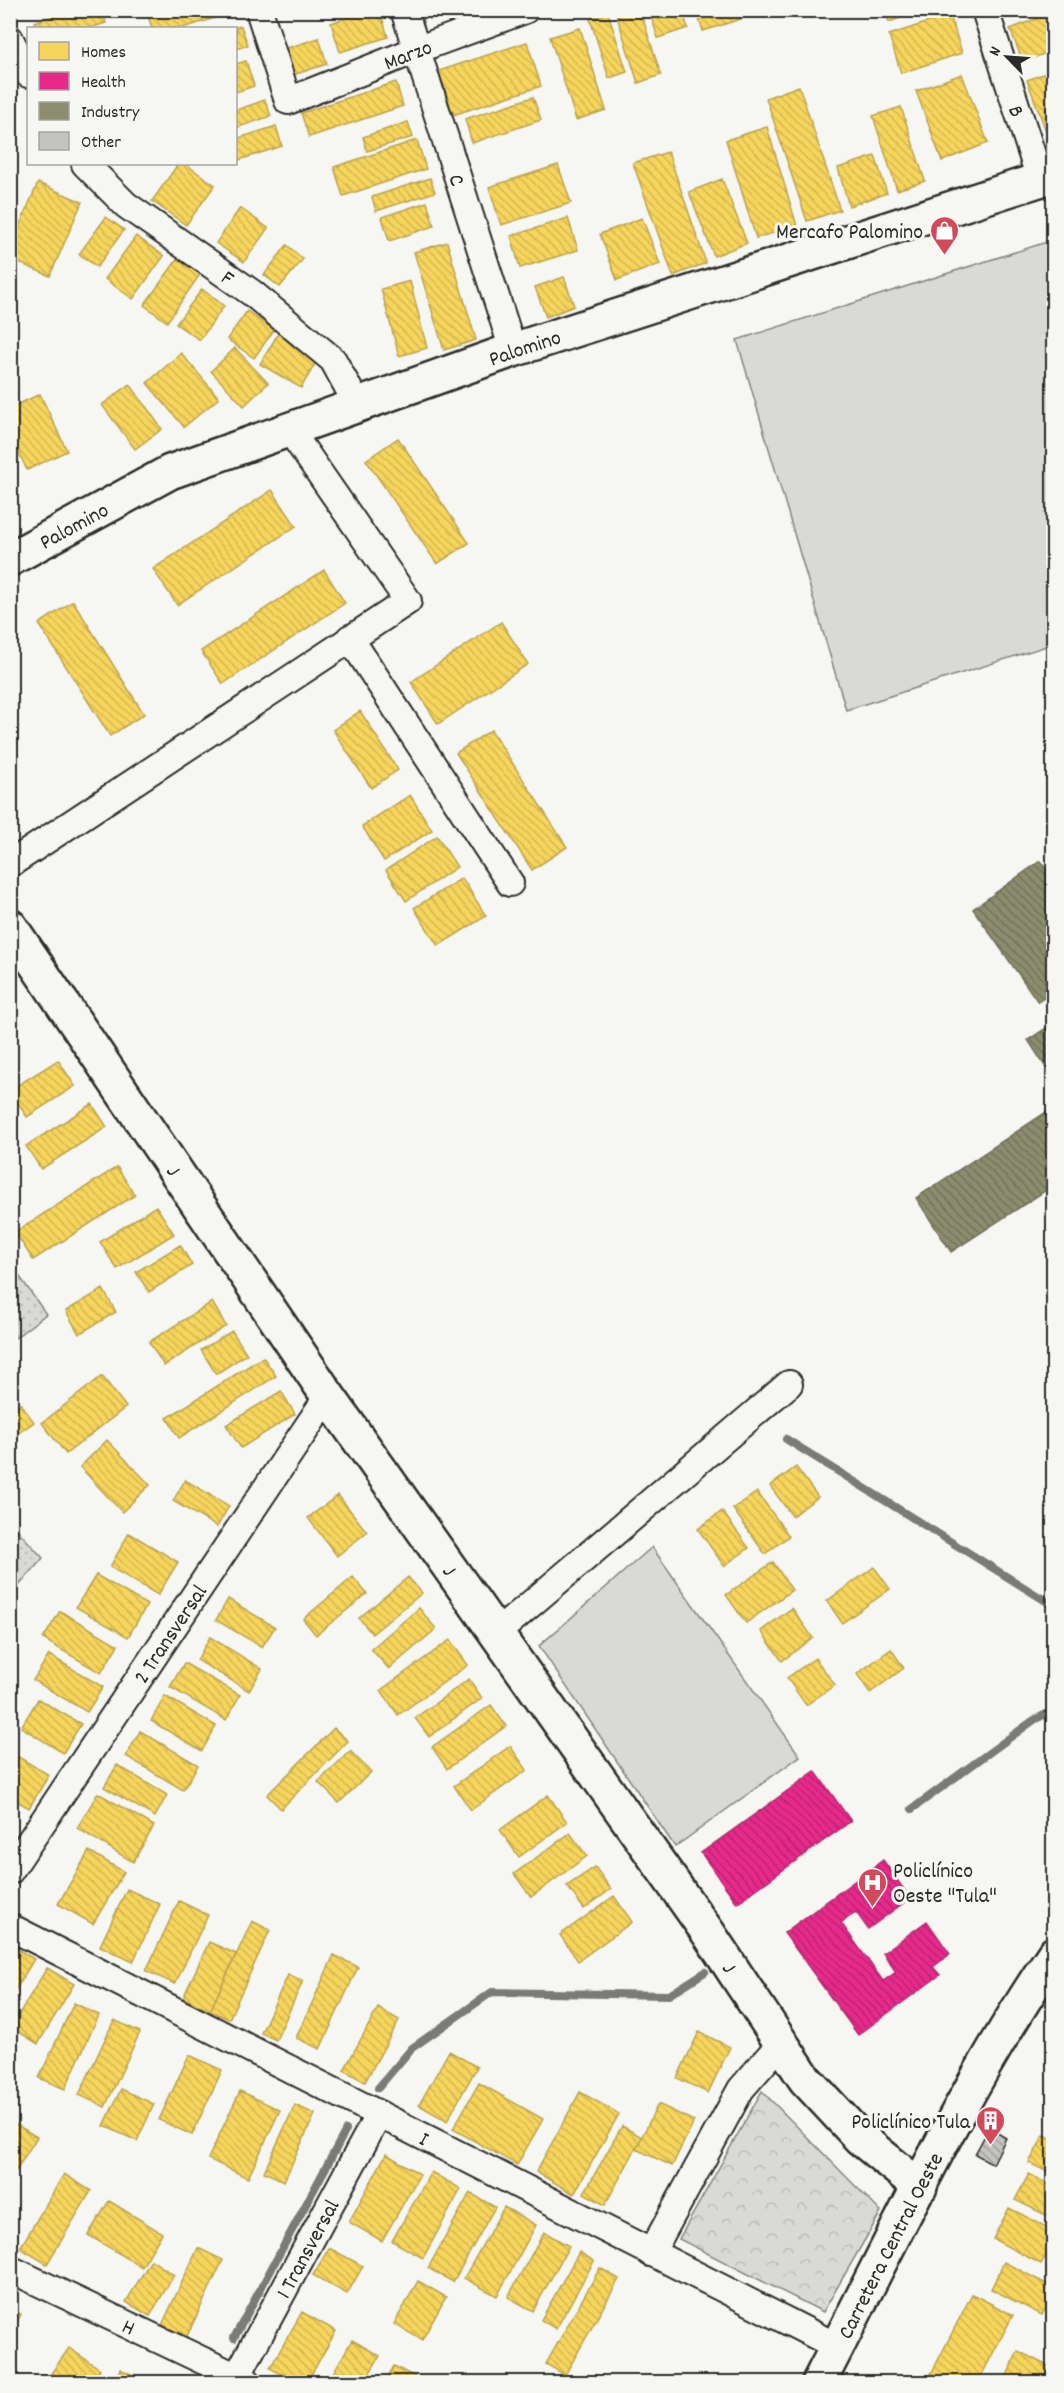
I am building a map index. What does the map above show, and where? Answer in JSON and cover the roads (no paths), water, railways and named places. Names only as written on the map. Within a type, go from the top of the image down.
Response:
[{"type":"main road","name":"Palomino","points":[[10,559],[170,472],[513,350],[1047,177]]},
{"type":"main road","name":"J","points":[[10,927],[328,1396],[498,1632],[703,1925],[805,2079],[860,2138],[920,2187]]},
{"type":"main road","name":"Carretera Central Oeste","points":[[819,2382],[955,2117],[1021,2002],[1053,1954]]},
{"type":"street","name":"Marzo","points":[[259,10],[288,101],[525,10]]},
{"type":"street","name":"C","points":[[404,10],[513,350]]},
{"type":"street","name":"B","points":[[985,10],[1047,177]]},
{"type":"street","points":[[10,39],[27,72]]},
{"type":"street","name":"F","points":[[86,165],[126,205],[252,293],[333,360],[357,404]]},
{"type":"street","points":[[10,864],[408,601],[289,429]]},
{"type":"street","points":[[350,638],[510,883]]},
{"type":"street","points":[[498,1632],[789,1384]]},
{"type":"street","name":"2 Transversal","points":[[10,1871],[328,1396]]},
{"type":"street","name":"I","points":[[10,1927],[838,2347]]},
{"type":"street","points":[[651,2253],[741,2089],[781,2043]]},
{"type":"street","name":"1 Transversal","points":[[239,2381],[379,2114]]},
{"type":"street","name":"H","points":[[10,2269],[239,2381]]},
{"type":"waterway","points":[[786,1439],[1054,1606]]},
{"type":"waterway","points":[[912,1809],[1034,1720],[1054,1710]]},
{"type":"waterway","points":[[378,2088],[412,2048],[492,1992],[669,1995],[705,1972]]},
{"type":"waterway","points":[[234,2338],[346,2130]]},
{"type":"place","name":"Mercafo Palomino","points":[[944,256]]},
{"type":"place","name":"Policlínico Oeste \"Tula\"","points":[[872,1908]]},
{"type":"place","name":"Policlínico Tula","points":[[991,2146]]}]
